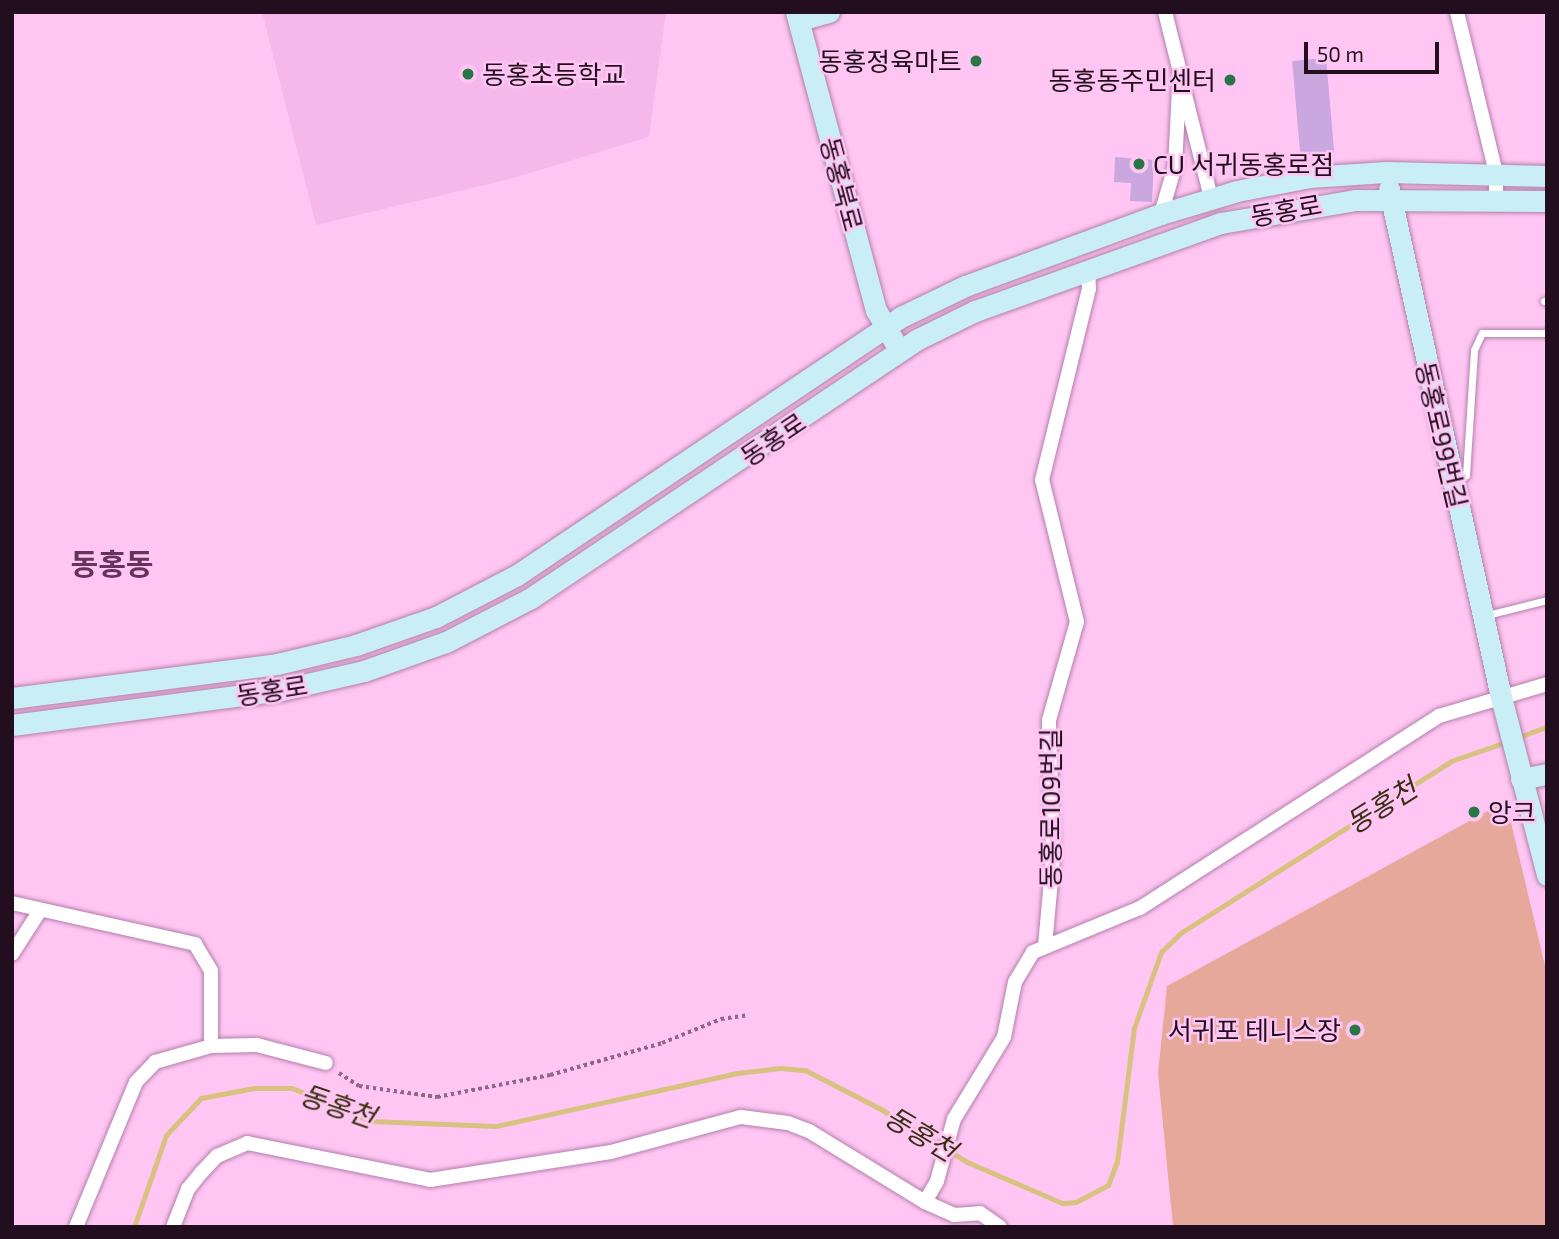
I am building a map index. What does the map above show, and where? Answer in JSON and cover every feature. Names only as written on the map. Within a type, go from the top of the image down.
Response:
[{"type":"main road","points":[[797,16],[829,12]]},
{"type":"main road","name":"동홍북로","points":[[797,16],[876,310],[901,351]]},
{"type":"main road","name":"동홍로","points":[[12,698],[276,664],[356,645],[436,617],[517,575],[886,329],[965,286],[1161,214],[1211,198],[1309,177],[1386,172],[1547,176]]},
{"type":"main road","name":"동홍로99번길","points":[[1386,172],[1519,771]]},
{"type":"main road","name":"동홍로","points":[[12,725],[281,690],[364,671],[446,642],[531,598],[901,351],[975,311],[1243,217],[1312,204],[1391,200],[1547,201]]},
{"type":"main road","points":[[1547,774],[1519,771],[1547,876]]},
{"type":"street","points":[[1165,12],[1211,198]]},
{"type":"street","points":[[1457,12],[1496,173],[1496,199]]},
{"type":"street","points":[[1161,214],[1175,166],[1180,72]]},
{"type":"street","name":"동홍로109번길","points":[[1045,946],[1053,858],[1049,720],[1077,622],[1042,480],[1089,289],[1088,271]]},
{"type":"street","points":[[925,1202],[937,1181],[954,1119],[1004,1037],[1015,982],[1033,952],[1140,908],[1439,716],[1503,705],[1547,684]]},
{"type":"street","points":[[12,903],[38,912],[195,944],[211,971],[211,1046]]},
{"type":"street","points":[[12,954],[38,912]]},
{"type":"street","points":[[76,1227],[136,1082],[155,1062],[211,1046],[257,1045],[326,1063]]},
{"type":"street","points":[[173,1227],[188,1189],[201,1173],[217,1156],[247,1143],[380,1172],[452,1179],[611,1152],[741,1117],[788,1123],[809,1131],[925,1202],[954,1215],[979,1213],[1000,1227]]},
{"type":"lane","points":[[1454,486],[1466,475],[1474,350],[1482,333],[1547,333]]},
{"type":"lane","points":[[1483,617],[1547,600]]},
{"type":"path","points":[[326,1063],[359,1086],[437,1097],[550,1075],[662,1043],[721,1019],[749,1015]]},
{"type":"shaded area","name":"동홍초등학교","points":[[262,12],[666,12],[649,137],[510,179],[316,225]]},
{"type":"shaded area","name":"서귀포 테니스장","points":[[1506,801],[1547,974],[1547,1227],[1173,1227],[1158,1073],[1167,986]]},
{"type":"building","points":[[1326,58],[1334,153],[1300,156],[1292,61]]},
{"type":"building","points":[[1115,157],[1154,160],[1152,202],[1130,201],[1131,183],[1114,182]]},
{"type":"waterway","name":"동홍천","points":[[1516,738],[1547,727]]},
{"type":"waterway","name":"동홍천","points":[[134,1227],[166,1135],[201,1098],[254,1088],[292,1088],[371,1121],[496,1126],[737,1073],[780,1068],[805,1070],[879,1108],[967,1162],[1062,1203],[1076,1202],[1108,1185],[1117,1162],[1134,1028],[1161,952],[1182,932],[1451,761],[1506,742]]},
{"type":"place","name":"동홍정육마트","points":[[976,61]]},
{"type":"place","name":"동홍초등학교","points":[[468,74]]},
{"type":"place","name":"동홍동주민센터","points":[[1230,80]]},
{"type":"place","name":"CU 서귀동홍로점","points":[[1139,164]]},
{"type":"place","name":"앙크","points":[[1474,812]]},
{"type":"place","name":"서귀포 테니스장","points":[[1355,1030]]},
{"type":"district","name":"동홍동","points":[[112,563]]}]
